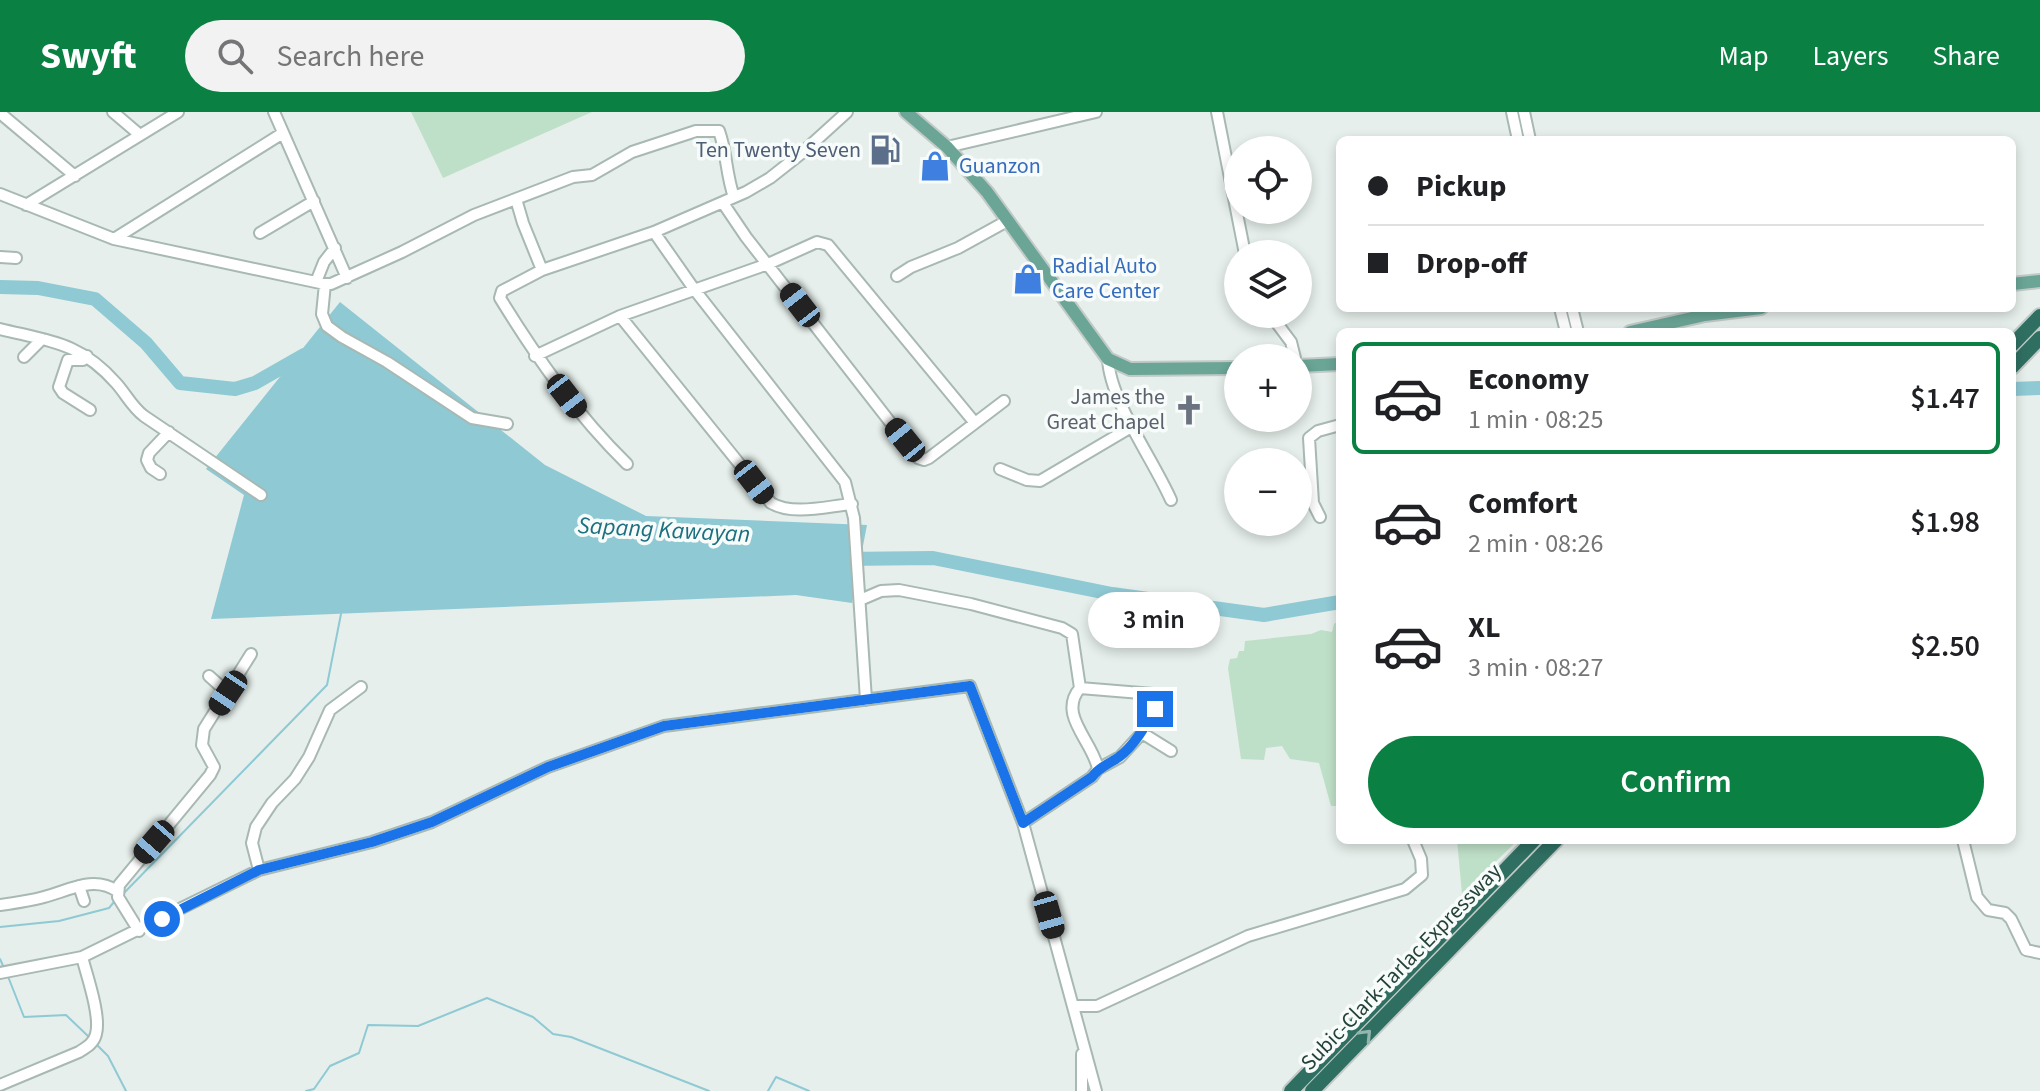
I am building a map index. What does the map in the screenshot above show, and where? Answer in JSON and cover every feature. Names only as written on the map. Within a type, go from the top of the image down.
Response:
[{"type":"highway","points":[[2016,361],[2034,334],[2040,316]]},
{"type":"highway","points":[[2016,343],[2034,334]]},
{"type":"highway","name":"Subic-Clark-Tarlac Expressway","points":[[1291,1091],[1530,844]]},
{"type":"highway","name":"Subic-Clark-Tarlac Expressway","points":[[1312,1091],[1552,844]]},
{"type":"main road","points":[[906,112],[947,147],[987,192],[1108,359],[1130,369],[1224,368]]},
{"type":"main road","points":[[2016,284],[2040,281]]},
{"type":"main road","points":[[1648,328],[1729,312]]},
{"type":"main road","points":[[1312,365],[1336,364]]},
{"type":"street","points":[[113,112],[140,135]]},
{"type":"street","points":[[26,205],[178,112]]},
{"type":"street","points":[[274,112],[347,278]]},
{"type":"street","points":[[627,464],[598,436],[535,356],[500,298],[502,291],[542,270],[654,232],[695,212],[723,203],[770,178],[847,112]]},
{"type":"street","points":[[947,147],[1096,112]]},
{"type":"street","points":[[1217,112],[1242,240]]},
{"type":"street","points":[[1512,112],[1517,136]]},
{"type":"street","points":[[1524,112],[1529,136]]},
{"type":"street","points":[[0,113],[75,176]]},
{"type":"street","points":[[0,194],[114,239],[320,283],[347,278],[474,215],[573,177],[592,175],[632,152],[696,131],[719,131],[734,197]]},
{"type":"street","points":[[114,239],[283,133]]},
{"type":"street","points":[[516,199],[542,270]]},
{"type":"street","points":[[260,233],[314,201]]},
{"type":"street","points":[[723,203],[918,458],[929,458],[1004,401]]},
{"type":"street","points":[[897,276],[1007,221]]},
{"type":"street","points":[[654,232],[694,289],[845,482],[854,518],[866,700]]},
{"type":"street","points":[[535,356],[620,316],[768,264],[817,242],[828,245],[975,423]]},
{"type":"street","points":[[335,248],[324,262],[320,283],[322,314],[327,326],[472,418],[507,424]]},
{"type":"street","points":[[0,257],[16,258]]},
{"type":"street","points":[[620,316],[771,503],[799,509],[852,504]]},
{"type":"street","points":[[0,329],[69,346],[87,356],[116,383],[135,408],[261,495]]},
{"type":"street","points":[[24,357],[42,339]]},
{"type":"street","points":[[87,356],[81,360],[68,360],[59,387],[63,393],[90,410]]},
{"type":"street","points":[[1108,359],[1108,372],[1171,500]]},
{"type":"street","points":[[1000,469],[1027,480],[1040,481],[1133,426]]},
{"type":"street","points":[[1320,517],[1313,503],[1309,438],[1318,431],[1336,426]]},
{"type":"street","points":[[160,474],[151,468],[147,460],[149,453],[169,432]]},
{"type":"street","points":[[860,595],[899,590],[971,604],[1062,628],[1072,634],[1080,688],[1071,706],[1073,717],[1096,758],[1098,769]]},
{"type":"street","points":[[117,891],[135,864],[210,775],[214,767],[201,737],[251,654]]},
{"type":"street","points":[[209,676],[228,693]]},
{"type":"street","points":[[0,973],[82,957],[259,870],[372,842],[432,822],[548,767],[664,726],[970,686],[1023,823],[1096,1091]]},
{"type":"street","points":[[259,870],[252,843],[256,827],[309,757],[330,710],[361,687]]},
{"type":"street","points":[[1023,823],[1092,777],[1098,769],[1120,757],[1142,733],[1157,701],[1153,694],[1080,688]]},
{"type":"street","points":[[1142,733],[1171,751]]},
{"type":"street","points":[[1075,1006],[1097,1006],[1248,936],[1405,889],[1422,875],[1421,859],[1415,844]]},
{"type":"street","points":[[1964,844],[1977,897],[1988,910],[2005,913],[2011,919],[2026,950],[2040,953]]},
{"type":"street","points":[[0,905],[47,897],[79,886],[109,886],[117,891],[139,931]]},
{"type":"street","points":[[79,886],[84,901]]},
{"type":"street","points":[[0,1085],[91,1045],[97,1023],[82,957]]},
{"type":"street","points":[[1082,1044],[1082,1091]]},
{"type":"green space","points":[[411,112],[592,112],[443,178]]},
{"type":"green space","points":[[1336,623],[1336,806],[1331,806],[1319,763],[1290,759],[1282,746],[1266,748],[1264,760],[1241,759],[1228,668],[1230,659],[1237,658],[1239,651],[1244,651],[1245,641],[1311,634],[1321,630],[1332,632]]},
{"type":"green space","points":[[1457,844],[1514,844],[1462,894]]},
{"type":"water","points":[[340,302],[545,465],[646,516],[867,525],[852,603],[796,595],[211,619],[244,495],[206,469]]},
{"type":"waterway","name":"Sapang Kawayan","points":[[0,287],[38,288],[95,299],[146,343],[180,383],[235,389],[255,383],[304,355],[308,356]]},
{"type":"waterway","name":"Sapang Kawayan","points":[[2016,389],[2040,388]]},
{"type":"waterway","name":"Sapang Kawayan","points":[[843,559],[933,558],[1112,594],[1264,615],[1336,603]]},
{"type":"waterway","points":[[122,895],[327,685],[341,614]]},
{"type":"waterway","points":[[0,927],[59,921],[109,908],[114,902]]},
{"type":"waterway","points":[[0,959],[4,968]]},
{"type":"waterway","points":[[7,974],[24,1017],[66,1015],[90,1038]]},
{"type":"waterway","points":[[306,1091],[314,1089],[330,1066],[359,1053],[368,1025],[418,1026],[487,998],[533,1017],[553,1034],[571,1037],[709,1091]]},
{"type":"waterway","points":[[97,1045],[108,1056],[126,1091]]},
{"type":"waterway","points":[[768,1091],[776,1077],[809,1091]]},
{"type":"place","name":"Ten Twenty Seven","points":[[885,150]]},
{"type":"place","name":"Guanzon","points":[[935,166]]},
{"type":"place","name":"Radial Auto Care Center","points":[[1028,279]]},
{"type":"place","name":"James the Great Chapel","points":[[1189,410]]},
{"type":"route","points":[[162,919],[259,870],[372,842],[432,822],[548,767],[664,726],[970,686],[1023,823],[1092,777],[1098,769],[1120,757],[1142,733],[1155,709]]}]
